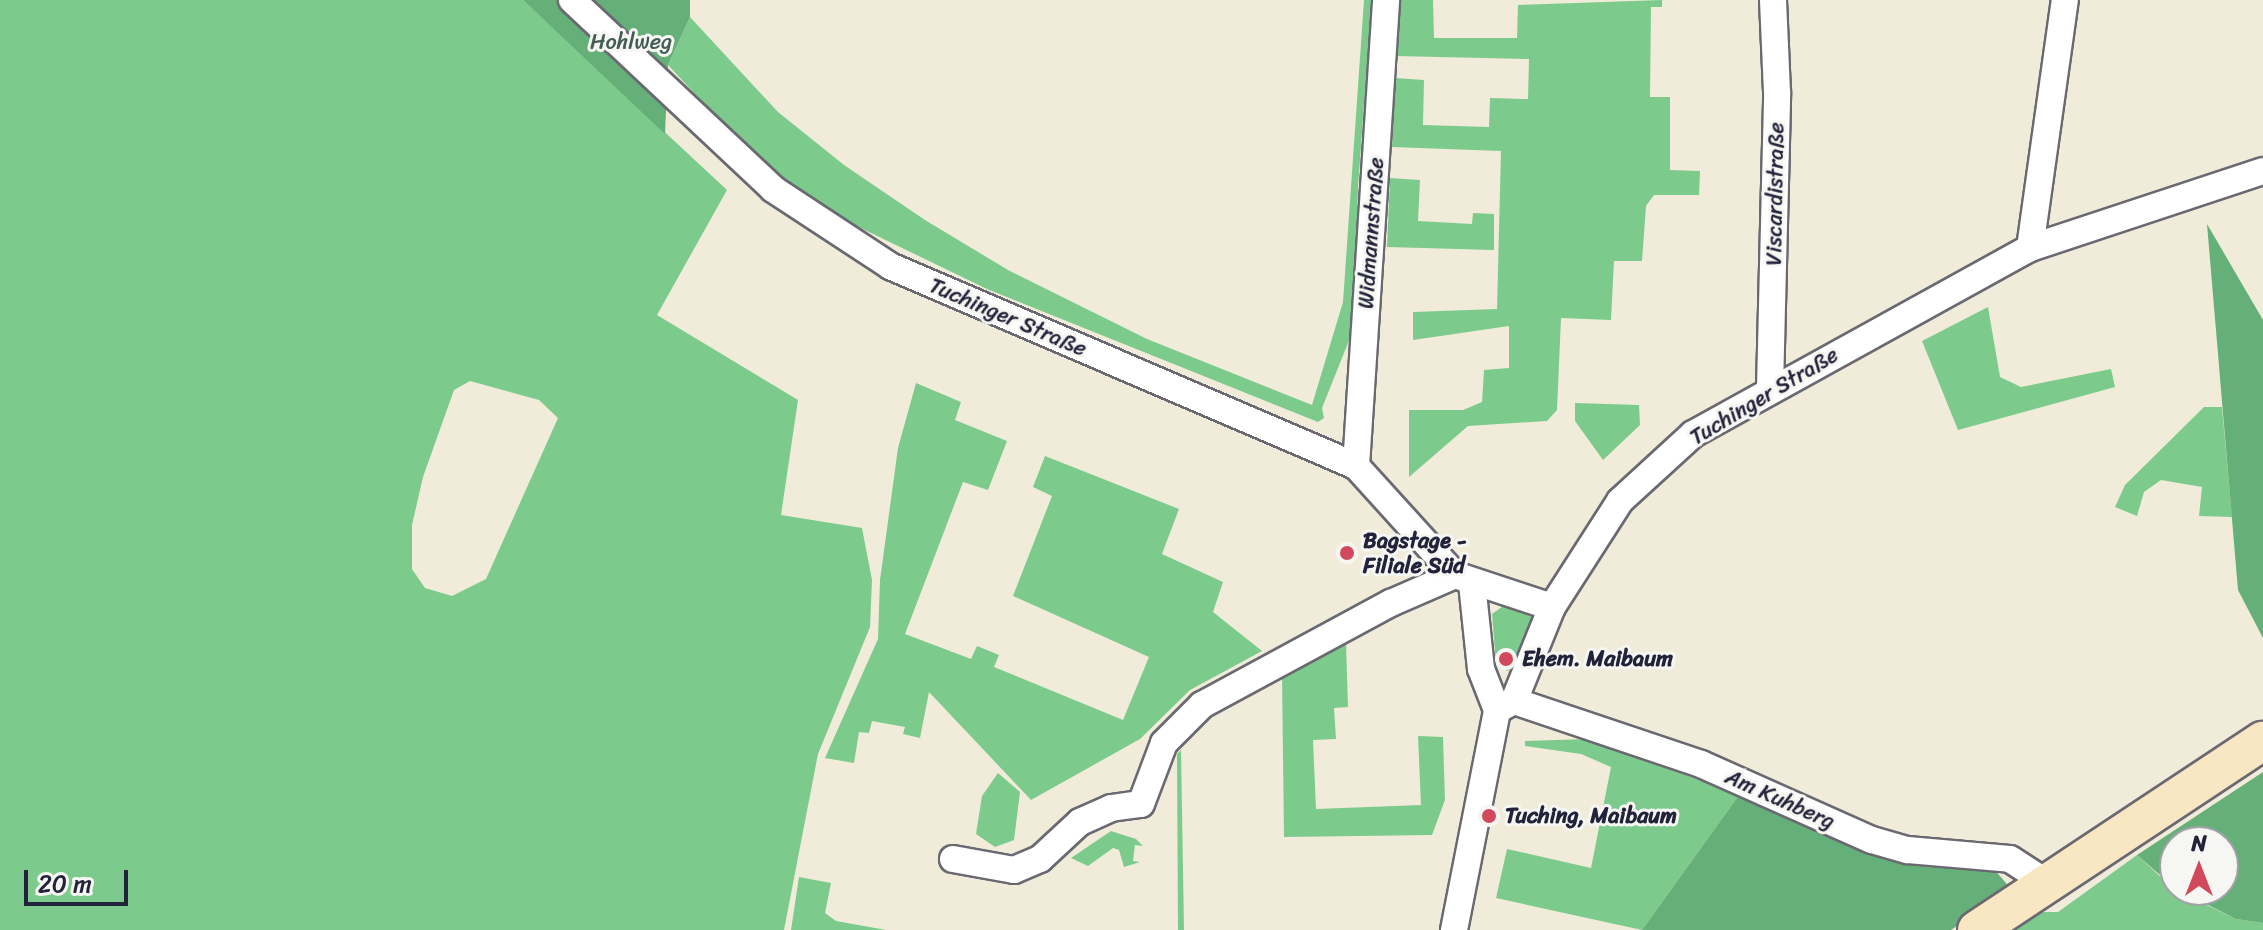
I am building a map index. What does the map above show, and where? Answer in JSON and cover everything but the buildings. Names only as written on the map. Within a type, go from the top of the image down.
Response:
[{"type":"main road","points":[[1977,930],[2263,741]]},
{"type":"street","name":"Tuchinger Straße","points":[[572,0],[773,189],[890,266],[1356,466],[1464,579]]},
{"type":"street","name":"Widmannstraße","points":[[1356,466],[1386,0]]},
{"type":"street","name":"Viscardistraße","points":[[1770,388],[1777,92],[1773,0]]},
{"type":"street","points":[[2030,248],[2065,0]]},
{"type":"street","name":"Tuchinger Straße","points":[[1454,930],[1506,705],[1552,607],[1620,501],[1693,434],[1770,388],[2030,248],[2263,171]]},
{"type":"street","points":[[1464,579],[1481,669],[1506,705]]},
{"type":"street","points":[[953,859],[1014,870],[1040,859],[1080,822],[1111,808],[1141,804],[1164,743],[1202,705],[1391,603],[1464,579],[1552,607]]},
{"type":"street","name":"Am Kuhberg","points":[[1506,705],[1701,764],[1872,840],[1908,850],[2010,859],[2047,883]]},
{"type":"green space","points":[[0,0],[523,0],[727,190],[657,315],[798,400],[781,515],[862,528],[872,580],[870,627],[818,754],[784,930],[0,930]],"holes":[[[470,381],[539,400],[558,418],[486,579],[452,596],[425,588],[412,569],[412,525],[423,477],[454,390]]]},
{"type":"green space","name":"Hohlweg","points":[[523,0],[690,0],[690,17],[668,65],[665,134]]},
{"type":"green space","points":[[1364,0],[1372,0],[1358,186],[1354,328],[1322,408],[1324,418],[1318,422],[987,289],[840,218],[750,153],[668,65],[690,17],[778,112],[844,165],[925,220],[1008,270],[1147,339],[1312,405],[1343,302]]},
{"type":"green space","points":[[1401,0],[1433,0],[1434,38],[1517,38],[1518,5],[1662,0],[1662,7],[1651,7],[1650,97],[1670,97],[1670,170],[1700,171],[1699,195],[1654,195],[1646,206],[1642,261],[1614,261],[1611,320],[1561,318],[1557,410],[1547,421],[1468,426],[1409,477],[1409,410],[1463,410],[1482,402],[1484,370],[1509,368],[1509,326],[1413,340],[1413,312],[1497,309],[1501,151],[1392,147],[1395,78],[1424,80],[1423,125],[1489,127],[1490,98],[1528,99],[1529,59],[1396,56]]},
{"type":"green space","points":[[1390,178],[1420,180],[1418,221],[1472,224],[1473,213],[1494,214],[1494,250],[1387,247]]},
{"type":"green space","points":[[2207,224],[2263,320],[2263,638],[2238,590]]},
{"type":"green space","points":[[1988,307],[2000,377],[2021,387],[2111,369],[2115,387],[1958,430],[1922,341]]},
{"type":"green space","points":[[916,383],[961,402],[955,420],[1007,441],[988,490],[963,482],[905,634],[971,659],[977,646],[999,655],[994,667],[1123,720],[1149,657],[1013,596],[1052,496],[1033,487],[1045,456],[1179,509],[1162,554],[1223,582],[1213,612],[1262,651],[1190,690],[1140,739],[1031,800],[929,692],[920,738],[903,734],[905,727],[872,721],[869,733],[859,732],[854,763],[825,758],[878,639],[880,580],[898,448]]},
{"type":"green space","points":[[1575,403],[1639,405],[1640,425],[1603,460],[1575,421]]},
{"type":"green space","points":[[2204,407],[2222,407],[2232,517],[2199,516],[2202,487],[2161,480],[2144,492],[2137,516],[2115,507],[2125,485]]},
{"type":"green space","points":[[1506,604],[1534,618],[1513,668],[1507,671],[1496,663],[1492,614]]},
{"type":"green space","points":[[1346,642],[1348,707],[1334,708],[1336,739],[1313,740],[1316,809],[1421,805],[1418,736],[1443,737],[1445,800],[1432,835],[1284,837],[1282,676]]},
{"type":"green space","points":[[1589,739],[1739,795],[1642,930],[1496,898],[1507,849],[1591,868],[1611,767],[1581,754],[1525,746],[1525,741]]},
{"type":"green space","points":[[1181,750],[1184,930],[1178,930],[1177,754]]},
{"type":"green space","points":[[2263,772],[2263,923],[2236,919],[2210,906],[2239,906],[2239,826],[2181,826]]},
{"type":"green space","points":[[998,773],[1020,792],[1014,840],[995,847],[976,834],[982,796]]},
{"type":"green space","points":[[1739,795],[1994,869],[2011,889],[1951,930],[1642,930]]},
{"type":"green space","points":[[1111,831],[1136,839],[1143,846],[1135,845],[1133,861],[1140,862],[1124,867],[1119,850],[1113,848],[1088,866],[1071,858]]},
{"type":"green space","points":[[2159,841],[2159,874],[2137,855]]},
{"type":"green space","points":[[2137,855],[2159,875],[2159,906],[2209,906],[2236,919],[2263,923],[2263,930],[2008,930],[2040,912],[2058,912]]},
{"type":"green space","points":[[799,877],[831,883],[825,913],[836,921],[886,930],[791,930]]},
{"type":"place","name":"Bagstage - Filiale Süd","points":[[1347,553]]},
{"type":"place","name":"Ehem. Maibaum","points":[[1506,659]]},
{"type":"place","name":"Tuching, Maibaum","points":[[1489,816]]}]
